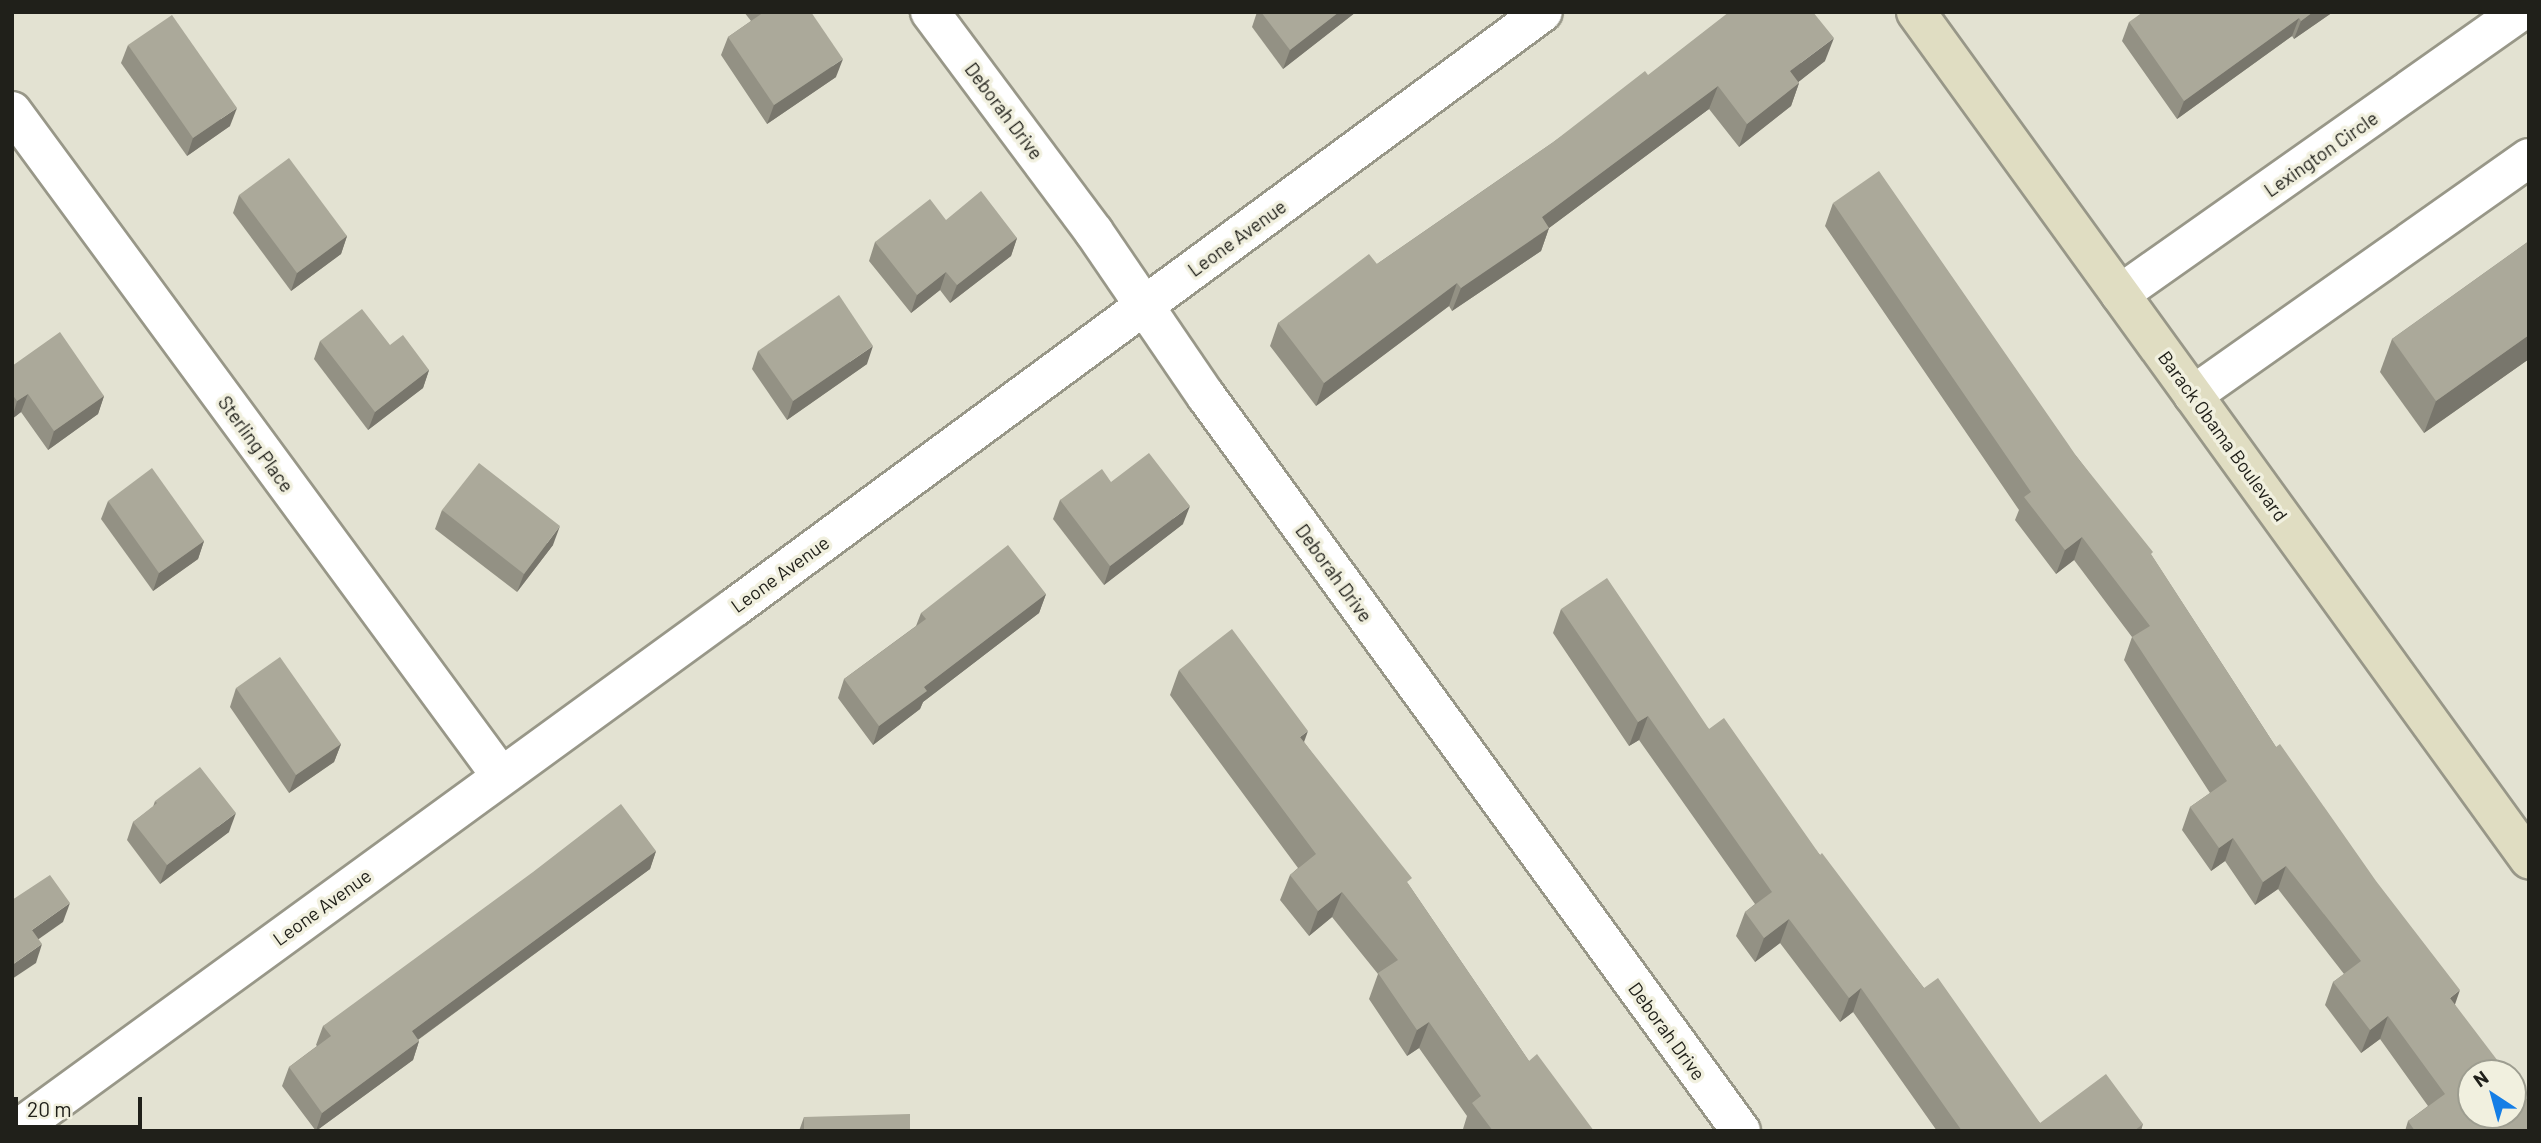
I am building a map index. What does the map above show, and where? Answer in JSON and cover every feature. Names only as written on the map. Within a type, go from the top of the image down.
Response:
[{"type":"main road","name":"Barack Obama Boulevard","points":[[1916,12],[2529,859]]},
{"type":"street","name":"Deborah Drive","points":[[930,12],[1144,305],[1222,419],[1741,1131]]},
{"type":"street","name":"Leone Avenue","points":[[15,1131],[1543,12]]},
{"type":"street","name":"Lexington Circle","points":[[2120,294],[2521,12]]},
{"type":"street","name":"Sterling Place","points":[[12,111],[501,776]]},
{"type":"street","points":[[2193,395],[2529,158]]},
{"type":"building","points":[[764,12],[811,12],[843,59],[774,105],[728,37]]},
{"type":"building","points":[[1261,12],[1339,12],[1290,50]]},
{"type":"building","points":[[1729,12],[1813,12],[1834,38],[1790,71],[1799,83],[1747,124],[1718,86],[1542,217],[1549,228],[1461,288],[1457,283],[1324,383],[1278,323],[1369,254],[1377,264],[1552,143],[1645,71],[1648,75]]},
{"type":"building","points":[[2143,12],[2313,12],[2301,21],[2299,18],[2184,101],[2129,22]]},
{"type":"building","points":[[172,15],[237,108],[193,138],[128,45]]},
{"type":"building","points":[[289,158],[347,236],[297,273],[239,195]]},
{"type":"building","points":[[1879,171],[2077,457],[2153,552],[2151,554],[2276,747],[2280,744],[2376,881],[2460,990],[2450,998],[2496,1059],[2457,1059],[2457,1129],[2527,1129],[2527,1099],[2529,1131],[2415,1131],[2408,1121],[2445,1094],[2388,1016],[2370,1030],[2333,982],[2361,961],[2286,866],[2263,882],[2233,838],[2219,848],[2190,807],[2227,781],[2132,637],[2150,626],[2082,537],[2065,550],[2024,497],[2031,492],[1833,203]]},
{"type":"building","points":[[981,191],[1017,238],[957,285],[946,272],[917,295],[875,242],[930,199],[946,220]]},
{"type":"building","points":[[2529,241],[2529,335],[2436,401],[2392,339]]},
{"type":"building","points":[[839,295],[873,346],[793,401],[758,351]]},
{"type":"building","points":[[362,309],[390,345],[403,335],[429,370],[375,412],[320,341]]},
{"type":"building","points":[[60,332],[104,396],[54,431],[28,394],[17,401],[12,394],[12,366]]},
{"type":"building","points":[[1149,453],[1190,506],[1110,566],[1060,500],[1102,469],[1111,482]]},
{"type":"building","points":[[479,463],[560,526],[524,574],[442,510]]},
{"type":"building","points":[[152,468],[204,541],[159,573],[108,501]]},
{"type":"building","points":[[1008,545],[1046,594],[924,687],[927,691],[879,726],[844,679],[926,619],[921,613]]},
{"type":"building","points":[[1607,578],[1709,729],[1724,718],[1820,855],[1822,853],[1924,988],[1938,978],[2040,1123],[2106,1074],[2143,1124],[2134,1131],[1962,1131],[1861,988],[1849,998],[1789,919],[1764,938],[1745,912],[1772,892],[1648,716],[1638,722],[1561,609]]},
{"type":"building","points":[[1232,629],[1308,731],[1300,737],[1412,878],[1407,882],[1529,1061],[1537,1054],[1594,1131],[1493,1131],[1472,1103],[1481,1096],[1429,1022],[1417,1030],[1378,973],[1398,960],[1342,892],[1318,911],[1290,875],[1316,854],[1179,670]]},
{"type":"building","points":[[280,657],[341,744],[296,775],[236,688]]},
{"type":"building","points":[[200,767],[236,813],[167,865],[133,822],[157,803],[155,801]]},
{"type":"building","points":[[621,804],[656,851],[412,1031],[419,1041],[322,1113],[289,1067],[331,1036],[323,1026]]},
{"type":"building","points":[[50,875],[70,903],[32,930],[42,944],[12,965],[12,900]]},
{"type":"building","points":[[910,1114],[910,1131],[804,1131],[804,1117]]}]
